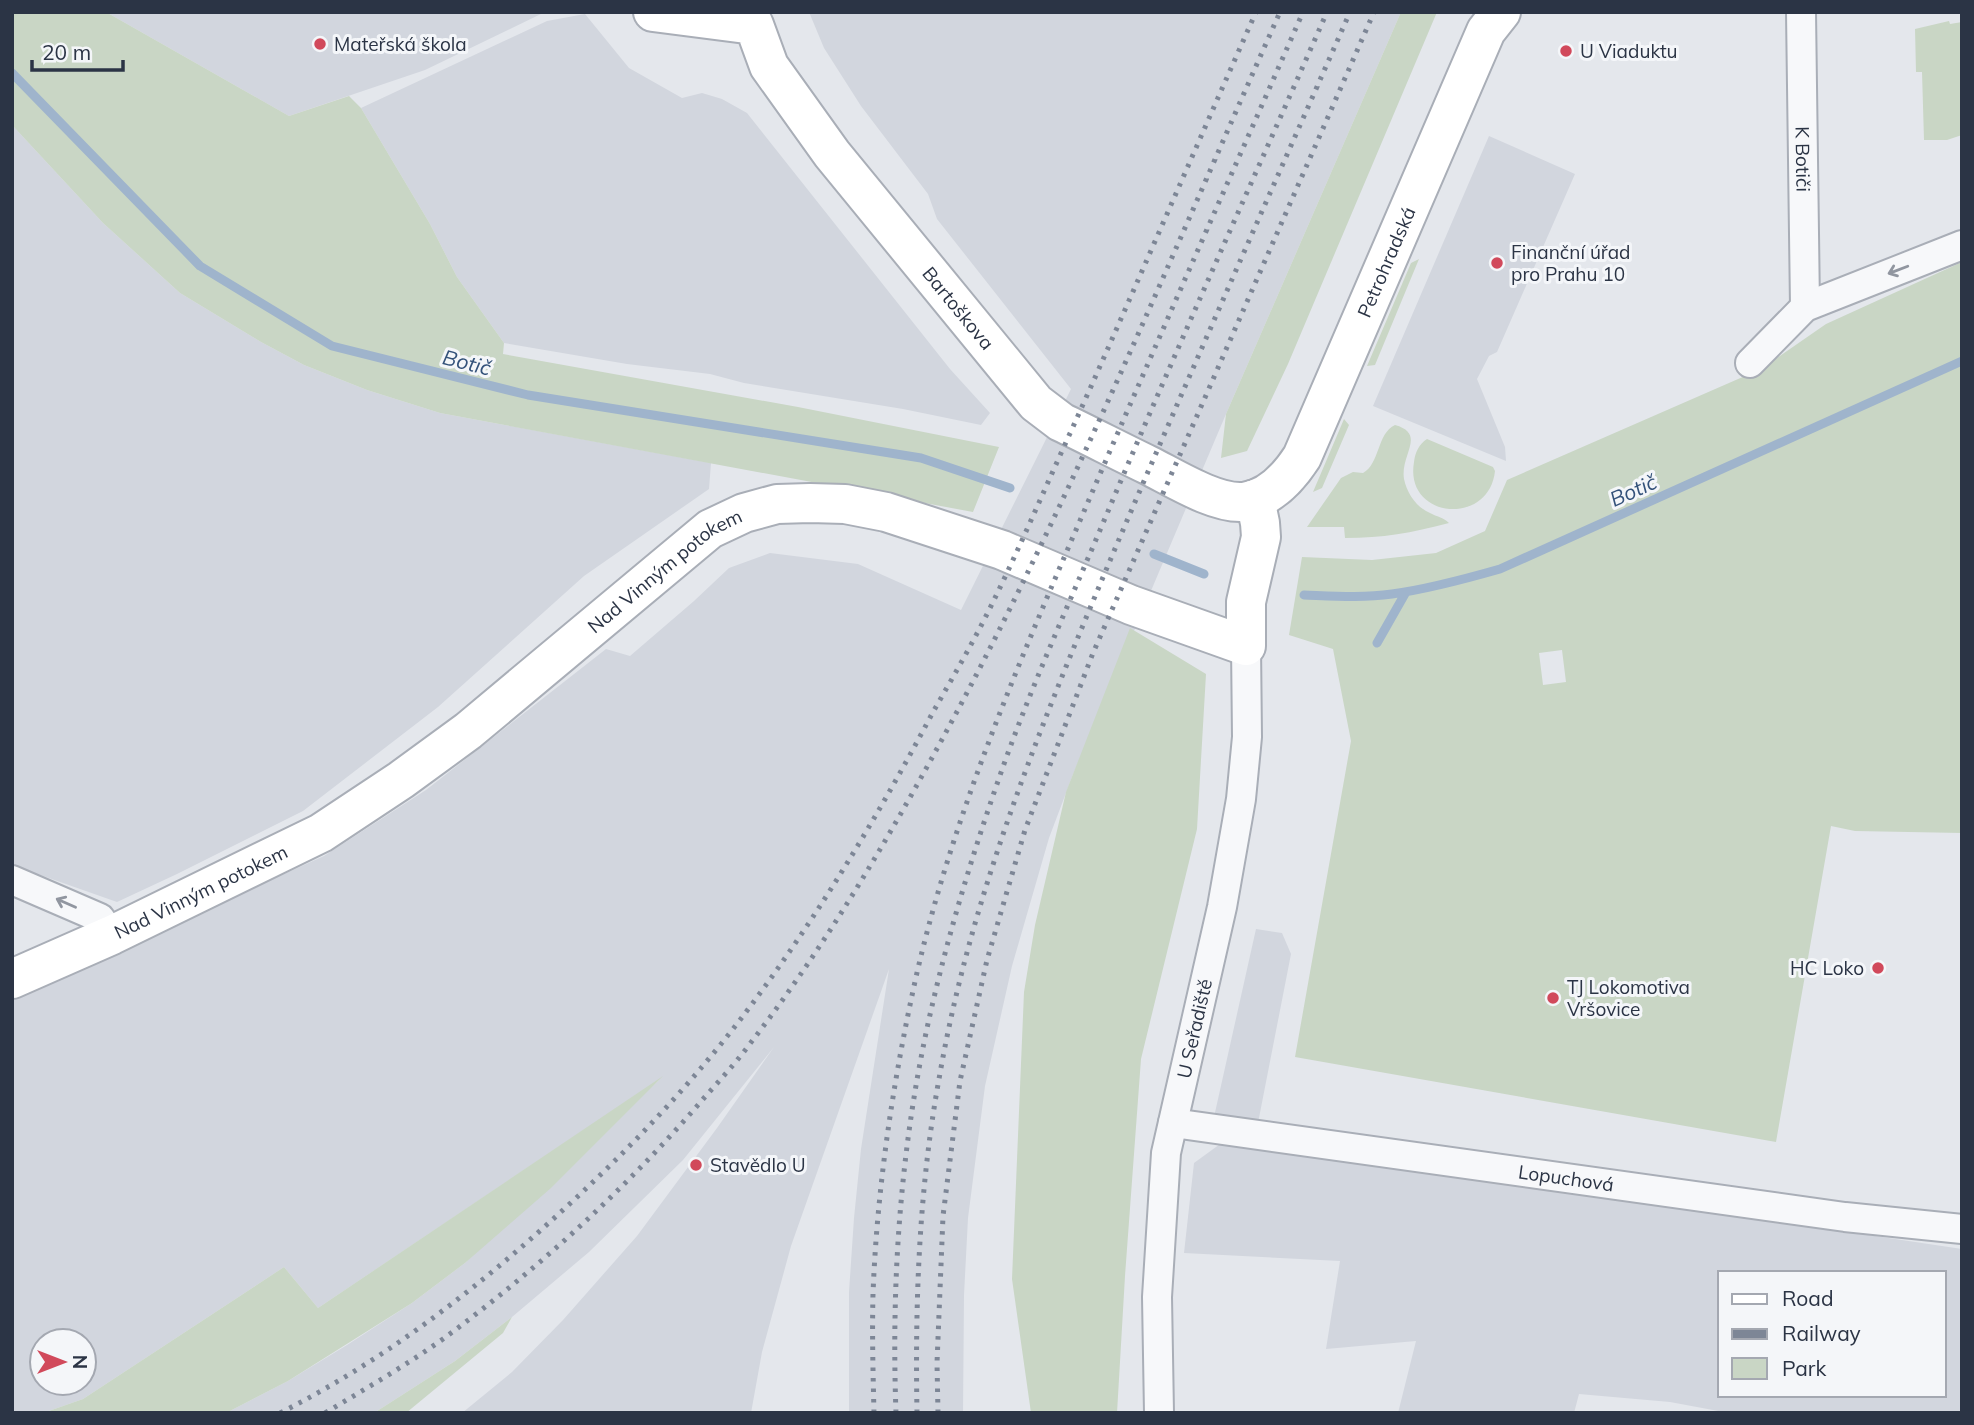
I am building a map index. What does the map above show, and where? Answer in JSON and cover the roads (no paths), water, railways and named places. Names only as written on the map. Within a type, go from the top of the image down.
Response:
[{"type":"street","points":[[653,12],[753,19]]},
{"type":"street","name":"Petrohradská","points":[[1255,499],[1280,484],[1302,457],[1486,31],[1501,12]]},
{"type":"street","name":"K Botiči","points":[[1801,12],[1805,307]]},
{"type":"street","name":"Bartoškova","points":[[753,19],[769,66],[817,134],[1036,403],[1061,422],[1187,484],[1231,501],[1255,499]]},
{"type":"street","points":[[1750,362],[1805,307],[1962,245]]},
{"type":"street","points":[[1246,646],[1246,602],[1261,537],[1255,499]]},
{"type":"street","name":"Nad Vinným potokem","points":[[12,979],[113,935],[321,833],[468,731],[710,529],[744,513],[777,504],[845,505],[887,512],[1003,550],[1131,605],[1246,646]]},
{"type":"street","name":"U Seřadiště","points":[[1159,1413],[1157,1297],[1166,1153],[1223,907],[1241,799],[1247,737],[1246,646]]},
{"type":"street","points":[[12,880],[100,918],[113,935]]},
{"type":"street","name":"Lopuchová","points":[[1173,1123],[1845,1217],[1962,1229]]},
{"type":"waterway","name":"Botič","points":[[12,73],[200,266],[332,346],[528,395],[921,458],[1010,488]]},
{"type":"waterway","name":"Botič","points":[[1304,595],[1392,594],[1433,587],[1500,569],[1962,361]]},
{"type":"waterway","name":"Botič","points":[[1154,554],[1204,574]]},
{"type":"waterway","points":[[1377,643],[1406,592]]},
{"type":"railway","points":[[280,1413],[345,1377],[408,1336],[468,1292],[525,1244],[612,1164],[667,1107],[770,980],[844,868],[890,791],[992,604],[1256,12]]},
{"type":"railway","points":[[325,1413],[443,1339],[547,1256],[580,1226],[644,1164],[727,1072],[808,964],[862,880],[912,794],[1004,621],[1126,362],[1280,12]]},
{"type":"railway","points":[[874,1413],[873,1294],[887,1135],[916,977],[949,857],[968,798],[1036,624],[1303,12]]},
{"type":"railway","points":[[896,1413],[895,1311],[900,1208],[906,1157],[921,1056],[947,945],[965,884],[1004,764],[1040,671],[1160,390],[1327,12]]},
{"type":"railway","points":[[917,1413],[920,1245],[932,1120],[953,1010],[990,874],[1037,740],[1090,609],[1350,12]]},
{"type":"railway","points":[[938,1413],[937,1363],[943,1216],[960,1081],[987,960],[1025,830],[1093,653],[1374,12]]},
{"type":"place","name":"Mateřská škola","points":[[320,44]]},
{"type":"place","name":"U Viaduktu","points":[[1566,51]]},
{"type":"place","name":"Finanční úřad pro Prahu 10","points":[[1497,263]]},
{"type":"place","name":"HC Loko","points":[[1878,968]]},
{"type":"place","name":"TJ Lokomotiva Vršovice","points":[[1553,998]]},
{"type":"place","name":"Stavědlo U","points":[[696,1165]]}]
